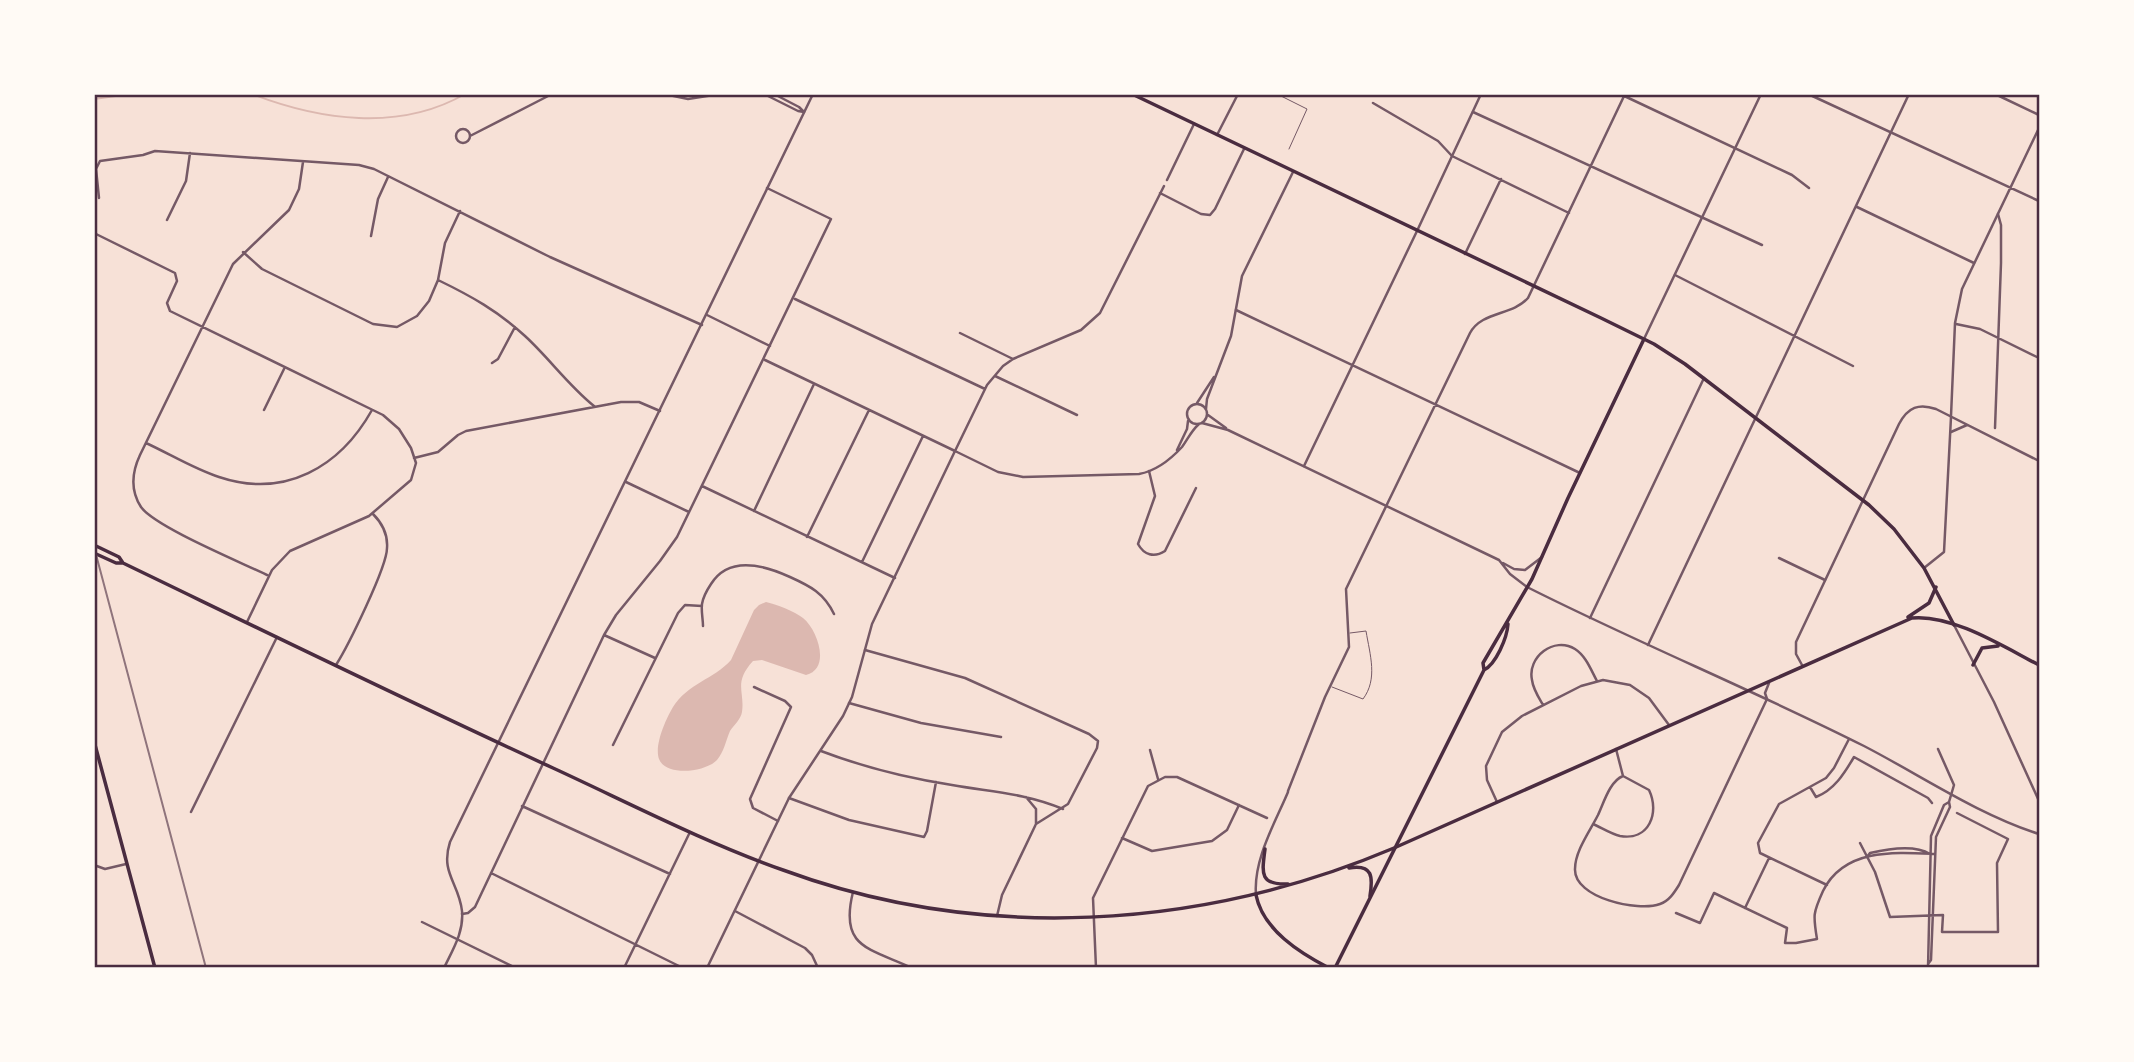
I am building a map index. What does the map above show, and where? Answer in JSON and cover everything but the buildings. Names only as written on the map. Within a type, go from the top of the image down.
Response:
[{"type":"main road","points":[[1132,94],[1644,339],[1756,417],[1864,500],[1894,529],[1924,568],[1954,625]]},
{"type":"main road","points":[[1335,968],[1483,670],[1483,663],[1497,636],[1508,624],[1542,557],[1644,339]]},
{"type":"main road","points":[[94,545],[119,556],[123,563]]},
{"type":"main road","points":[[94,553],[116,563],[123,563],[543,764],[758,861],[853,892],[918,906],[1031,919],[1093,918],[1184,909],[1256,895],[1340,869],[1394,848],[1901,621],[1924,608],[1936,587]]},
{"type":"main road","points":[[1901,621],[1928,617],[1954,625],[2039,665]]},
{"type":"main road","points":[[1483,670],[1491,666],[1508,632],[1508,624]]},
{"type":"main road","points":[[1973,665],[1982,648],[2000,645]]},
{"type":"main road","points":[[94,741],[155,968]]},
{"type":"main road","points":[[1265,849],[1263,871],[1267,881],[1275,885],[1294,884]]},
{"type":"main road","points":[[1340,869],[1357,867],[1368,872],[1372,881],[1370,896]]},
{"type":"main road","points":[[1256,895],[1264,914],[1278,932],[1301,952],[1329,968]]},
{"type":"street","points":[[470,136],[552,94]]},
{"type":"street","points":[[664,94],[697,99],[720,94]]},
{"type":"street","points":[[764,94],[804,112]]},
{"type":"street","points":[[774,94],[800,107],[804,112]]},
{"type":"street","points":[[444,968],[458,940],[462,914],[460,900],[447,867],[446,856],[450,842],[813,94]]},
{"type":"street","points":[[1217,135],[1238,94]]},
{"type":"street","points":[[1304,466],[1481,94]]},
{"type":"street","points":[[1644,339],[1761,94]]},
{"type":"street","points":[[1808,94],[2039,201]]},
{"type":"street","points":[[1648,645],[1909,94]]},
{"type":"street","points":[[1995,94],[2039,115]]},
{"type":"street","points":[[1256,895],[1257,875],[1265,849],[1330,686],[1349,647],[1346,589],[1474,325],[1522,304],[1534,286],[1623,95],[1796,177],[1809,188]]},
{"type":"street","points":[[1373,103],[1438,141],[1452,156],[1569,213]]},
{"type":"street","points":[[1473,112],[1762,245]]},
{"type":"street","points":[[1167,180],[1194,124]]},
{"type":"street","points":[[1924,568],[1944,552],[1955,323],[1962,289],[2039,128]]},
{"type":"street","points":[[1160,193],[1201,214],[1210,215],[1245,148]]},
{"type":"street","points":[[99,198],[96,167],[100,161],[155,151],[359,165],[374,169],[560,261],[702,325]]},
{"type":"street","points":[[167,220],[186,181],[190,153]]},
{"type":"street","points":[[269,576],[156,521],[142,509],[133,480],[136,464],[233,264],[289,210],[299,189],[303,160]]},
{"type":"street","points":[[1228,430],[1207,414],[1206,409],[1216,374],[1229,344],[1242,276],[1293,172]]},
{"type":"street","points":[[371,236],[378,199],[388,177]]},
{"type":"street","points":[[1465,254],[1501,179]]},
{"type":"street","points":[[707,968],[789,798],[849,703],[872,624],[985,389],[993,376],[1013,359],[1075,333],[1096,318],[1116,285],[1164,186]]},
{"type":"street","points":[[462,914],[475,907],[604,635],[630,597],[667,552],[689,512],[831,219],[767,188]]},
{"type":"street","points":[[1856,207],[1974,263]]},
{"type":"street","points":[[243,252],[262,270],[373,324],[401,326],[421,312],[438,280],[446,243],[460,211]]},
{"type":"street","points":[[1995,428],[2001,263],[2001,225],[1998,214]]},
{"type":"street","points":[[94,233],[175,273],[177,281],[167,305],[170,310],[387,417],[399,429],[414,458],[415,469],[411,480],[373,514],[297,546],[281,559],[269,576],[247,622]]},
{"type":"street","points":[[1675,275],[1853,366]]},
{"type":"street","points":[[438,280],[488,305],[534,345],[566,381],[594,406]]},
{"type":"street","points":[[794,299],[985,389]]},
{"type":"street","points":[[1236,310],[1580,473]]},
{"type":"street","points":[[707,315],[770,346]]},
{"type":"street","points":[[1955,323],[1973,327],[2039,358]]},
{"type":"street","points":[[492,363],[498,359],[515,327]]},
{"type":"street","points":[[960,333],[1013,359]]},
{"type":"street","points":[[764,359],[998,472],[1023,477],[1128,475],[1149,471],[1175,453],[1207,414]]},
{"type":"street","points":[[264,410],[285,367]]},
{"type":"street","points":[[1175,453],[1187,429],[1188,409],[1196,404],[1216,374]]},
{"type":"street","points":[[993,376],[1077,415]]},
{"type":"street","points":[[1590,618],[1704,379]]},
{"type":"street","points":[[754,511],[815,383]]},
{"type":"street","points":[[414,458],[438,452],[466,431],[594,406],[634,401],[660,411]]},
{"type":"street","points":[[1196,404],[1206,409]]},
{"type":"street","points":[[1802,665],[1796,654],[1796,642],[1902,419],[1909,410],[1917,406],[1927,406],[2039,461]]},
{"type":"street","points":[[146,443],[224,479],[248,484],[279,482],[312,471],[337,455],[359,432],[372,410]]},
{"type":"street","points":[[807,537],[869,410]]},
{"type":"street","points":[[1188,418],[1192,423],[1228,430],[1514,569],[1522,570],[1542,557]]},
{"type":"street","points":[[1951,432],[1969,425]]},
{"type":"street","points":[[862,562],[923,436]]},
{"type":"street","points":[[1149,471],[1155,487],[1154,501],[1138,544],[1148,554],[1155,556],[1165,551],[1196,488]]},
{"type":"street","points":[[626,482],[689,512]]},
{"type":"street","points":[[702,486],[895,578]]},
{"type":"street","points":[[336,665],[386,562],[386,538],[373,514]]},
{"type":"street","points":[[1779,558],[1825,580]]},
{"type":"street","points":[[1499,560],[1510,574],[1527,587],[1767,699],[1849,739],[1952,795],[2016,826],[2039,834]]},
{"type":"street","points":[[704,626],[702,606],[707,591],[719,573],[736,566],[749,565],[778,571],[817,590],[834,614]]},
{"type":"street","points":[[613,745],[682,607],[688,604],[702,606]]},
{"type":"street","points":[[1954,625],[1994,702],[2039,801]]},
{"type":"street","points":[[604,635],[655,659]]},
{"type":"street","points":[[191,812],[276,637]]},
{"type":"street","points":[[1543,705],[1532,681],[1532,671],[1536,658],[1549,648],[1564,646],[1578,651],[1597,681]]},
{"type":"street","points":[[865,650],[972,680],[1089,734],[1098,741],[1073,796],[1063,809],[1036,824]]},
{"type":"street","points":[[1623,776],[1613,784],[1593,824],[1576,860],[1575,873],[1581,887],[1622,904],[1655,905],[1665,902],[1679,885],[1767,699],[1765,693],[1770,680]]},
{"type":"street","points":[[1497,802],[1486,772],[1493,748],[1507,726],[1543,705],[1597,681],[1619,682],[1635,688],[1658,707],[1669,725]]},
{"type":"street","points":[[754,687],[791,707],[750,799],[752,808],[778,821]]},
{"type":"street","points":[[849,703],[921,723],[1001,737]]},
{"type":"street","points":[[1827,885],[1769,858],[1760,853],[1758,847],[1775,808],[1826,778],[1849,739]]},
{"type":"street","points":[[1593,824],[1618,836],[1626,836],[1639,833],[1650,823],[1655,806],[1649,790],[1623,776],[1616,749]]},
{"type":"street","points":[[1928,966],[1931,960],[1936,837],[1950,807],[1954,781],[1938,749]]},
{"type":"street","points":[[1150,750],[1158,779]]},
{"type":"street","points":[[821,751],[873,768],[936,782],[1033,797],[1063,809]]},
{"type":"street","points":[[1811,787],[1816,797],[1826,793],[1842,776],[1854,757],[1928,798],[1932,803]]},
{"type":"street","points":[[1096,968],[1094,897],[1144,791],[1158,779],[1177,777],[1267,818]]},
{"type":"street","points":[[789,798],[817,810],[873,827],[923,837],[927,833],[936,782]]},
{"type":"street","points":[[997,916],[1002,895],[1036,824],[1034,806],[1028,799],[1017,794]]},
{"type":"street","points":[[1928,966],[1933,829],[1944,805],[1949,802]]},
{"type":"street","points":[[1121,837],[1152,851],[1213,841],[1227,830],[1239,805]]},
{"type":"street","points":[[522,806],[670,874]]},
{"type":"street","points":[[1860,843],[1875,872],[1890,917],[1943,915],[1942,932],[1998,932],[1997,863],[2008,839],[1956,813]]},
{"type":"street","points":[[624,968],[690,831]]},
{"type":"street","points":[[1676,913],[1700,923],[1714,893],[1787,928],[1785,943],[1817,939],[1814,912],[1827,885],[1841,869],[1870,853],[1887,849],[1924,850],[1936,854]]},
{"type":"street","points":[[1745,908],[1769,858]]},
{"type":"street","points":[[94,865],[105,869],[126,864]]},
{"type":"street","points":[[490,873],[683,968]]},
{"type":"street","points":[[853,892],[848,922],[855,938],[869,948],[912,968]]},
{"type":"street","points":[[735,911],[805,948],[818,968]]},
{"type":"street","points":[[422,922],[516,968]]},
{"type":"street","points":[[1246,968],[1251,968]]},
{"type":"lane","points":[[1277,94],[1307,109],[1289,149]]},
{"type":"lane","points":[[1330,686],[1363,699],[1370,689],[1373,673],[1366,631],[1349,633]]},
{"type":"shaded area","points":[[766,602],[795,613],[808,624],[817,640],[820,657],[818,665],[806,675],[762,660],[753,661],[743,675],[741,715],[730,731],[717,760],[696,770],[686,771],[663,765],[658,753],[659,740],[673,707],[693,687],[731,660],[754,610]]},
{"type":"waterway","points":[[94,99],[130,94]]},
{"type":"waterway","points":[[252,94],[304,110],[359,118],[413,114],[440,106],[465,94]]},
{"type":"railway","points":[[94,547],[206,968]]}]
